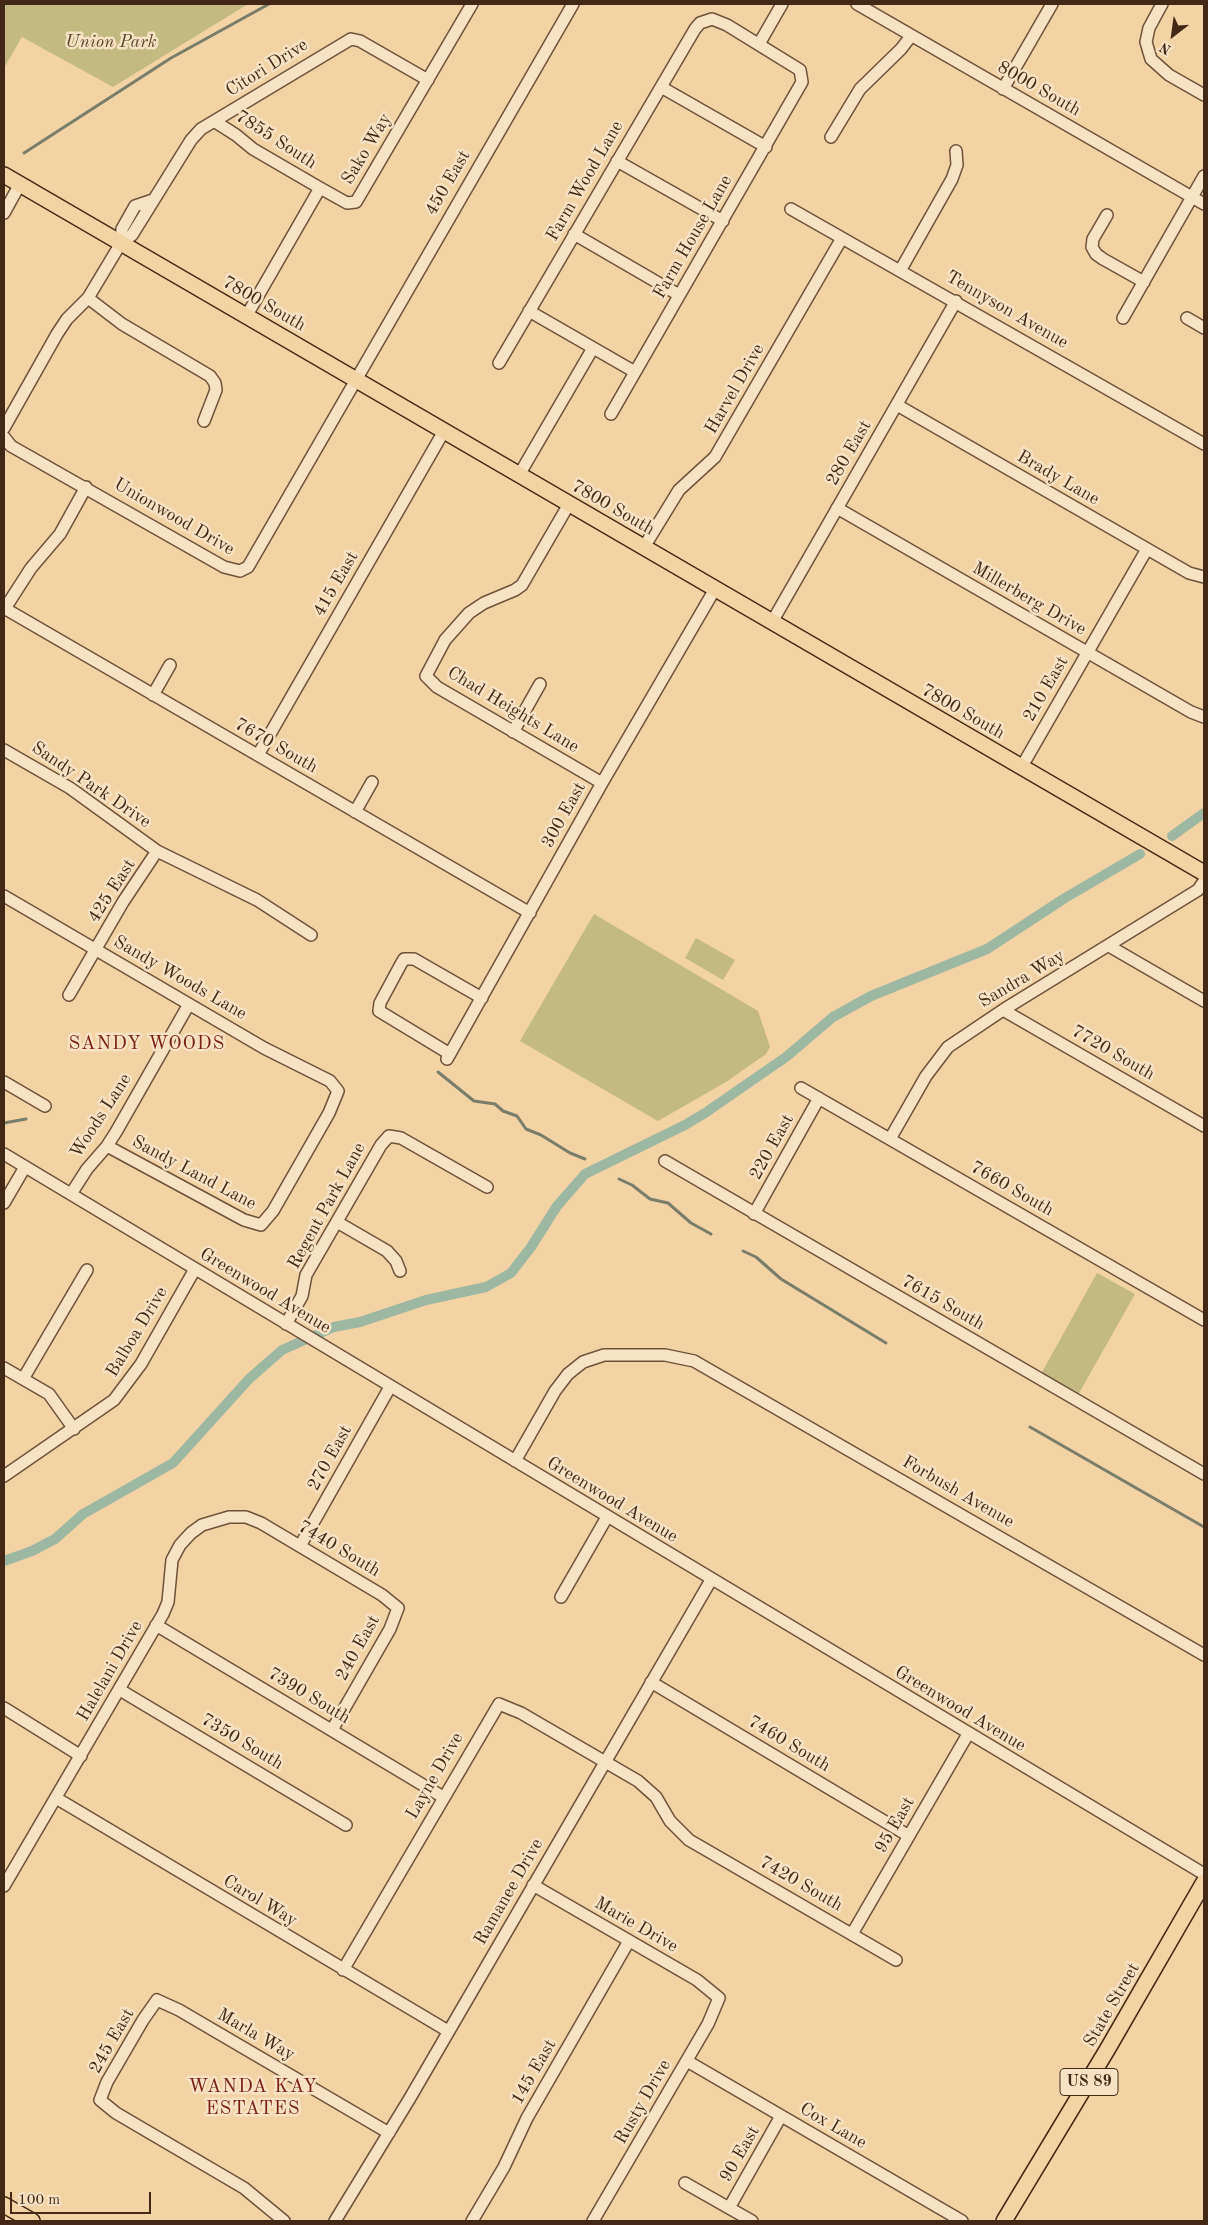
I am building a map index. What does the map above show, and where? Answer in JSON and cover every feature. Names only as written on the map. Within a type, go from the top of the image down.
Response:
[{"type":"main road","name":"7800 South","points":[[4,175],[1204,873]]},
{"type":"main road","name":"State Street","points":[[1004,2221],[1108,2050],[1204,1882]]},
{"type":"main road","points":[[4,2205],[32,2221]]},
{"type":"street","name":"Sako Way","points":[[247,315],[320,188],[347,203],[356,202],[472,4]]},
{"type":"street","name":"450 East","points":[[355,379],[573,4]]},
{"type":"street","points":[[759,44],[782,4]]},
{"type":"street","name":"8000 South","points":[[856,4],[1204,204]]},
{"type":"street","points":[[1003,89],[1052,4]]},
{"type":"street","points":[[1162,4],[1149,28],[1146,42],[1151,60],[1159,68],[1204,96]]},
{"type":"street","name":"Farm Wood Lane","points":[[500,363],[694,29],[706,20],[717,20],[759,44]]},
{"type":"street","points":[[831,137],[860,89],[901,49],[911,36]]},
{"type":"street","name":"Citori Drive","points":[[4,428],[67,319],[88,298],[121,243],[132,235],[191,140],[214,121],[351,39],[360,41],[428,80]]},
{"type":"street","name":"Farm House Lane","points":[[611,414],[800,88],[802,76],[800,70],[759,44]]},
{"type":"street","points":[[661,87],[766,147]]},
{"type":"street","name":"7855 South","points":[[214,121],[253,149],[320,188]]},
{"type":"street","points":[[900,271],[952,179],[957,166],[956,151]]},
{"type":"street","points":[[618,161],[723,221]]},
{"type":"street","points":[[1123,318],[1204,176]]},
{"type":"street","points":[[4,213],[20,184]]},
{"type":"street","name":"Tennyson Avenue","points":[[791,209],[956,301],[1204,444]]},
{"type":"street","points":[[1107,215],[1093,239],[1092,247],[1096,254],[1103,259],[1144,282]]},
{"type":"street","points":[[574,234],[679,296]]},
{"type":"street","name":"Harvel Drive","points":[[644,547],[679,490],[715,457],[842,238]]},
{"type":"street","points":[[88,298],[122,324],[210,376],[215,383],[216,390],[204,421]]},
{"type":"street","name":"280 East","points":[[772,622],[956,301]]},
{"type":"street","points":[[529,311],[635,372]]},
{"type":"street","points":[[1187,318],[1204,328]]},
{"type":"street","points":[[519,475],[593,348]]},
{"type":"street","name":"Unionwood Drive","points":[[4,436],[11,446],[224,567],[240,571],[248,567],[254,559],[355,379]]},
{"type":"street","name":"Brady Lane","points":[[897,405],[1189,573],[1204,578]]},
{"type":"street","name":"415 East","points":[[258,755],[444,431]]},
{"type":"street","points":[[4,609],[31,568],[60,534],[86,487]]},
{"type":"street","name":"Chad Heights Lane","points":[[569,504],[522,585],[515,590],[484,603],[469,613],[445,640],[426,676],[437,688],[602,783]]},
{"type":"street","name":"Millerberg Drive","points":[[837,508],[1087,653],[1191,712],[1204,717]]},
{"type":"street","name":"210 East","points":[[1021,768],[1147,549]]},
{"type":"street","name":"300 East","points":[[482,998],[414,958],[404,959],[380,1003],[379,1011],[449,1056],[482,998],[530,913],[602,783],[715,589]]},
{"type":"street","name":"7670 South","points":[[4,609],[530,913]]},
{"type":"street","points":[[153,695],[170,664]]},
{"type":"street","points":[[513,732],[540,684]]},
{"type":"street","name":"Sandy Park Drive","points":[[4,750],[64,785],[157,851],[257,900],[310,935]]},
{"type":"street","points":[[355,812],[372,782]]},
{"type":"street","name":"425 East","points":[[69,995],[123,902],[157,851]]},
{"type":"street","name":"Sandra Way","points":[[890,1139],[937,1059],[961,1037],[1198,890],[1204,881]]},
{"type":"street","name":"Sandy Woods Lane","points":[[4,896],[264,1048],[330,1081],[338,1092]]},
{"type":"street","points":[[1109,946],[1204,1001]]},
{"type":"street","name":"Woods Lane","points":[[71,1194],[87,1168],[107,1146],[189,1004]]},
{"type":"street","name":"7720 South","points":[[1003,1010],[1204,1126]]},
{"type":"street","points":[[4,1082],[46,1106]]},
{"type":"street","name":"7660 South","points":[[801,1088],[1204,1320]]},
{"type":"street","name":"Sandy Land Lane","points":[[107,1146],[244,1220],[261,1226],[282,1195],[329,1113],[338,1092]]},
{"type":"street","name":"220 East","points":[[754,1214],[820,1098]]},
{"type":"street","name":"Regent Park Lane","points":[[290,1327],[302,1296],[306,1275],[386,1139],[392,1136],[411,1143],[487,1187]]},
{"type":"street","name":"Greenwood Avenue","points":[[4,1154],[514,1462],[1204,1874]]},
{"type":"street","name":"7615 South","points":[[665,1161],[1204,1474]]},
{"type":"street","points":[[4,1203],[25,1167]]},
{"type":"street","points":[[337,1222],[388,1251],[396,1261],[400,1271]]},
{"type":"street","name":"Balboa Drive","points":[[4,1476],[114,1400],[128,1383],[195,1269]]},
{"type":"street","points":[[23,1379],[86,1270]]},
{"type":"street","name":"Forbush Avenue","points":[[514,1462],[555,1391],[568,1374],[583,1362],[604,1355],[665,1355],[694,1361],[1204,1654]]},
{"type":"street","points":[[4,1368],[55,1399],[74,1429]]},
{"type":"street","name":"270 East","points":[[300,1546],[390,1387]]},
{"type":"street","name":"Halelani Drive","points":[[4,1886],[120,1690],[168,1602],[172,1560],[180,1544],[202,1525],[229,1517],[246,1517],[261,1523]]},
{"type":"street","points":[[561,1597],[607,1517]]},
{"type":"street","name":"7440 South","points":[[261,1523],[382,1595],[398,1608]]},
{"type":"street","name":"Ramanee Drive","points":[[335,2221],[389,2133],[711,1580]]},
{"type":"street","name":"240 East","points":[[332,1730],[390,1629],[398,1608]]},
{"type":"street","name":"7390 South","points":[[156,1625],[443,1798]]},
{"type":"street","name":"7460 South","points":[[651,1682],[909,1836]]},
{"type":"street","name":"7350 South","points":[[120,1690],[346,1824]]},
{"type":"street","name":"Layne Drive","points":[[342,1970],[499,1704],[520,1713],[604,1762]]},
{"type":"street","points":[[4,1708],[81,1756]]},
{"type":"street","name":"95 East","points":[[852,1934],[968,1734]]},
{"type":"street","name":"7420 South","points":[[604,1762],[647,1789],[656,1798],[670,1821],[689,1840],[896,1960]]},
{"type":"street","name":"Carol Way","points":[[56,1798],[342,1970],[448,2031]]},
{"type":"street","name":"Marie Drive","points":[[533,1885],[697,1980],[719,1998]]},
{"type":"street","name":"145 East","points":[[472,2221],[504,2167],[527,2118],[629,1941]]},
{"type":"street","name":"Rusty Drive","points":[[593,2221],[708,2024],[719,1998]]},
{"type":"street","name":"245 East","points":[[156,2000],[107,2082],[100,2100],[116,2113],[244,2188],[284,2221]]},
{"type":"street","name":"Marla Way","points":[[156,2000],[178,2010],[389,2133]]},
{"type":"street","name":"Cox Lane","points":[[687,2061],[962,2221]]},
{"type":"street","name":"90 East","points":[[729,2208],[781,2116]]},
{"type":"street","points":[[685,2183],[752,2221]]},
{"type":"green space","name":"Union Park","points":[[4,4],[248,4],[113,87],[22,37],[4,68]]},
{"type":"green space","points":[[594,914],[758,1011],[770,1047],[766,1054],[726,1082],[658,1121],[520,1041]]},
{"type":"green space","points":[[696,938],[735,960],[723,980],[685,958]]},
{"type":"green space","points":[[1097,1273],[1135,1294],[1078,1395],[1041,1374]]},
{"type":"waterway","points":[[24,153],[171,58],[269,4]]},
{"type":"waterway","points":[[1172,836],[1204,813]]},
{"type":"waterway","points":[[4,1561],[32,1551],[55,1539],[83,1514],[173,1463],[249,1379],[282,1350],[334,1327],[360,1322],[426,1300],[486,1287],[511,1273],[531,1247],[557,1206],[585,1174],[685,1125],[705,1113],[786,1057],[833,1017],[871,996],[987,949],[1065,898],[1140,854]]},
{"type":"waterway","points":[[438,1072],[474,1101],[495,1104],[503,1111],[517,1116],[526,1129],[585,1159]]},
{"type":"waterway","points":[[4,1123],[26,1119]]},
{"type":"waterway","points":[[619,1179],[632,1185],[650,1199],[668,1203],[691,1223],[711,1234]]},
{"type":"waterway","points":[[743,1251],[756,1257],[781,1279],[886,1343]]},
{"type":"waterway","points":[[1030,1427],[1204,1527]]},
{"type":"district","name":"SANDY WOODS","points":[[147,1044]]},
{"type":"district","name":"WANDA KAY ESTATES","points":[[253,2098]]}]
